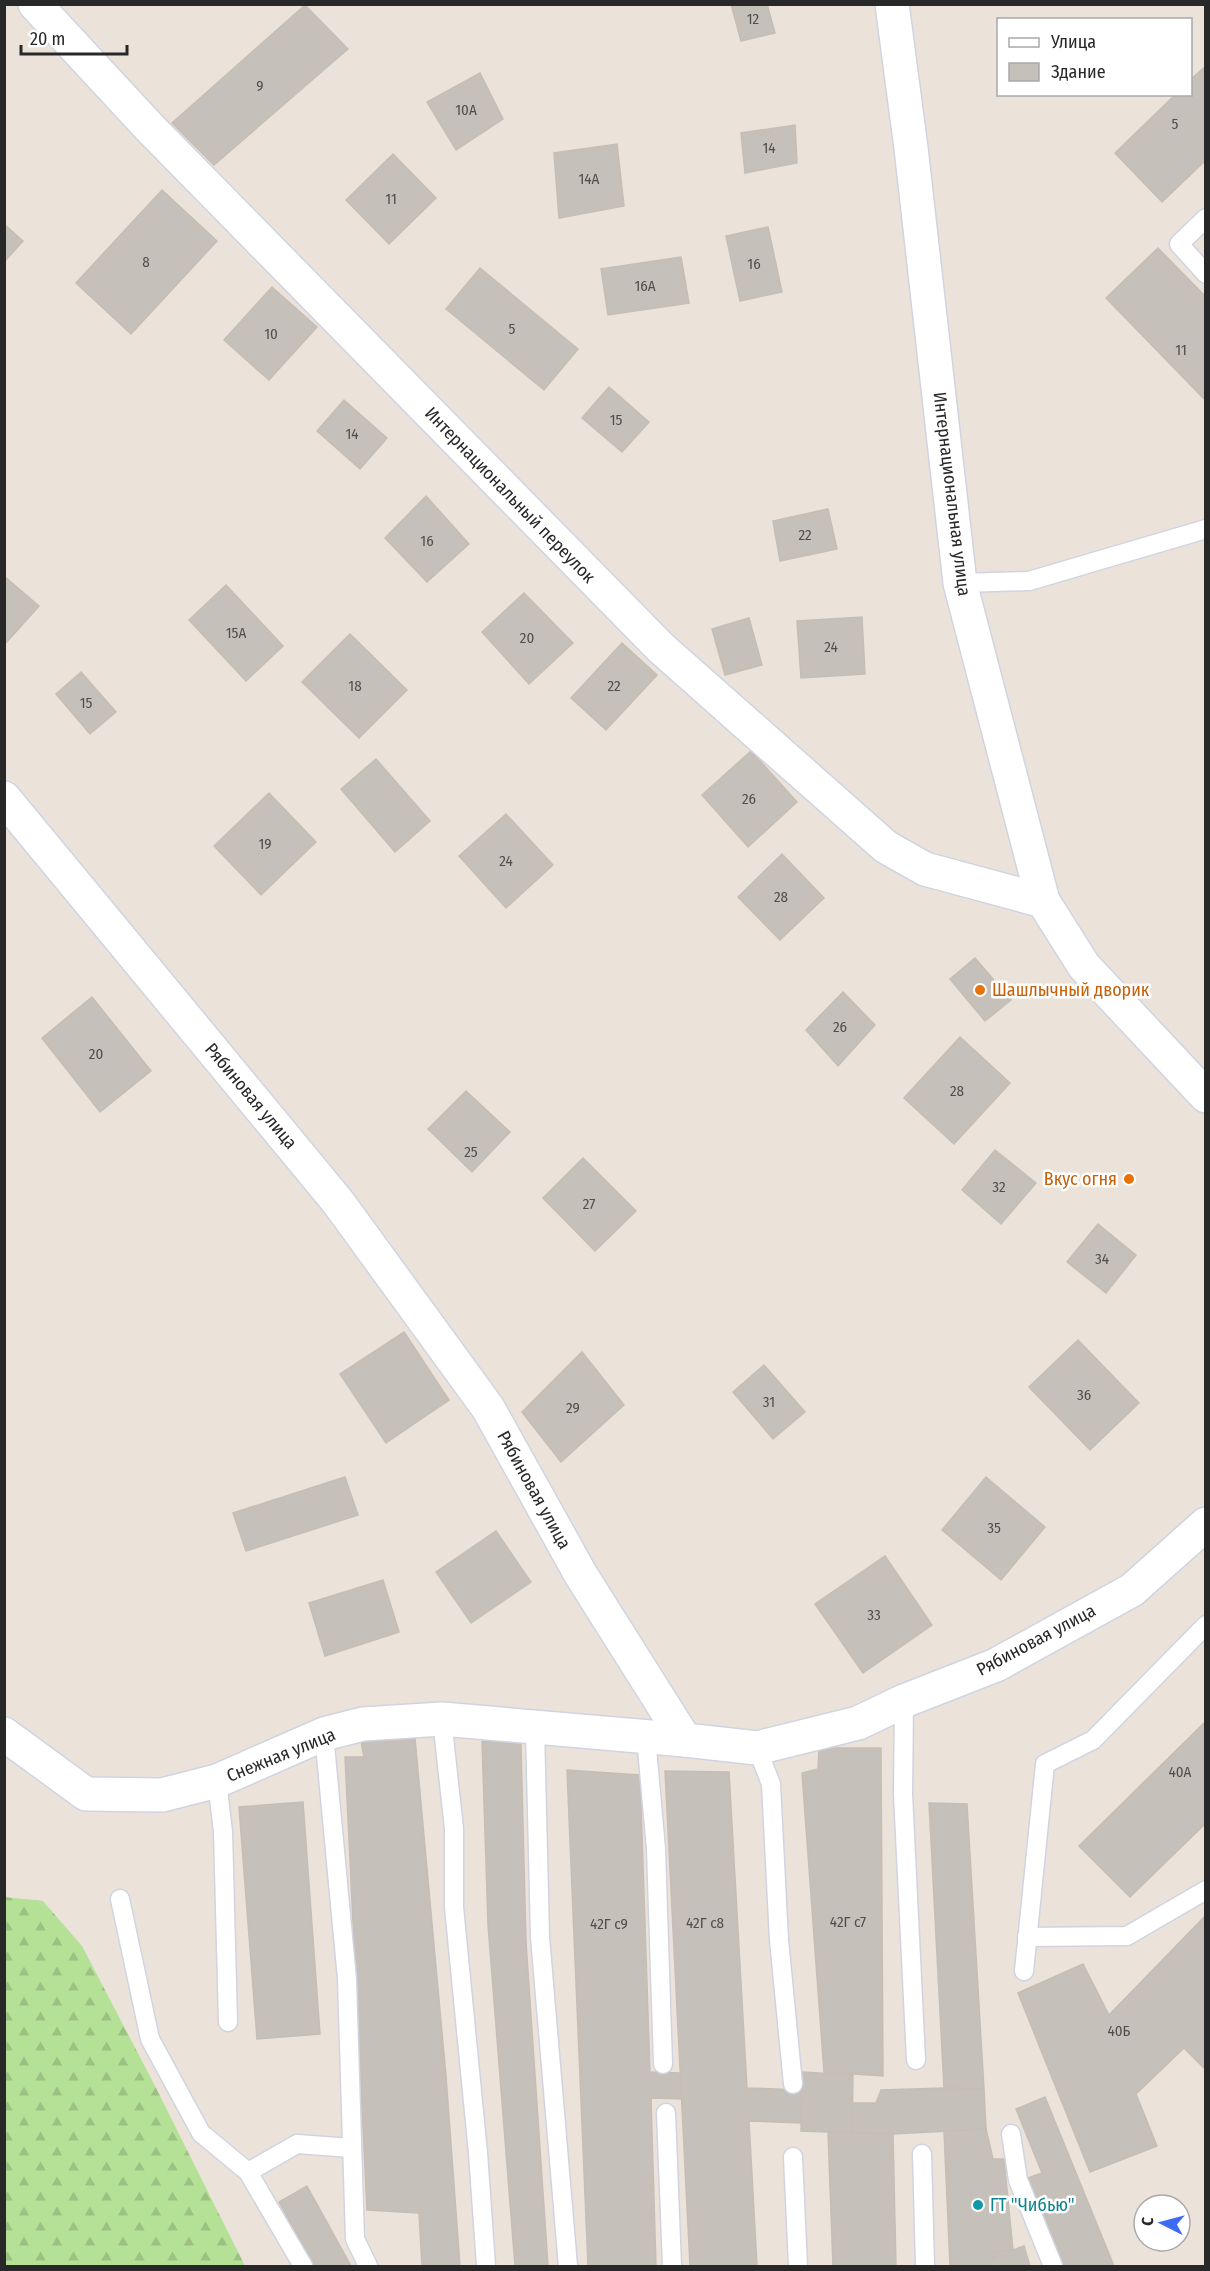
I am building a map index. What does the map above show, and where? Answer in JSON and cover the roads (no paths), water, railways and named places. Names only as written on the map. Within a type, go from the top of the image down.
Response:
[{"type":"street","name":"Интернациональный переулок","points":[[35,4],[150,128],[661,648],[886,847],[925,869],[1043,901]]},
{"type":"street","name":"Интернациональная улица","points":[[892,4],[911,148],[960,583],[1043,901],[1084,966],[1206,1096]]},
{"type":"street","name":"Рябиновая улица","points":[[4,798],[338,1202],[488,1408],[581,1575],[685,1740],[757,1748],[858,1723],[904,1701],[996,1665],[1132,1590],[1206,1524]]},
{"type":"street","name":"Снежная улица","points":[[4,1734],[86,1794],[162,1796],[217,1781],[324,1734],[363,1725],[442,1719],[685,1740]]},
{"type":"lane","points":[[1206,218],[1179,244],[1206,274]]},
{"type":"lane","points":[[960,583],[1029,581],[1206,529]]},
{"type":"lane","points":[[1024,1971],[1045,1764],[1093,1740],[1206,1625]]},
{"type":"lane","points":[[904,1701],[903,1794],[916,2060]]},
{"type":"lane","points":[[442,1719],[454,1829],[454,1907],[478,2153],[486,2266]]},
{"type":"lane","points":[[535,1728],[540,1937],[568,2266]]},
{"type":"lane","points":[[324,1734],[346,1979],[355,2240],[368,2266]]},
{"type":"lane","points":[[646,1737],[656,1849],[663,2064]]},
{"type":"lane","points":[[757,1748],[771,1784],[779,1940],[793,2084]]},
{"type":"lane","points":[[217,1781],[223,1832],[228,2022]]},
{"type":"lane","points":[[1027,1937],[1127,1936],[1206,1890]]},
{"type":"lane","points":[[120,1899],[150,2040],[201,2133],[248,2172],[303,2266]]},
{"type":"lane","points":[[666,2113],[672,2266]]},
{"type":"lane","points":[[1011,2134],[1018,2180],[1053,2266]]},
{"type":"lane","points":[[248,2172],[297,2144],[351,2148]]},
{"type":"lane","points":[[922,2154],[925,2266]]},
{"type":"lane","points":[[793,2157],[798,2266]]},
{"type":"place","name":"Шашлычный дворик","points":[[980,990]]},
{"type":"place","name":"Вкус огня","points":[[1129,1179]]},
{"type":"place","name":"ГТ \"Чибью\"","points":[[978,2205]]}]
